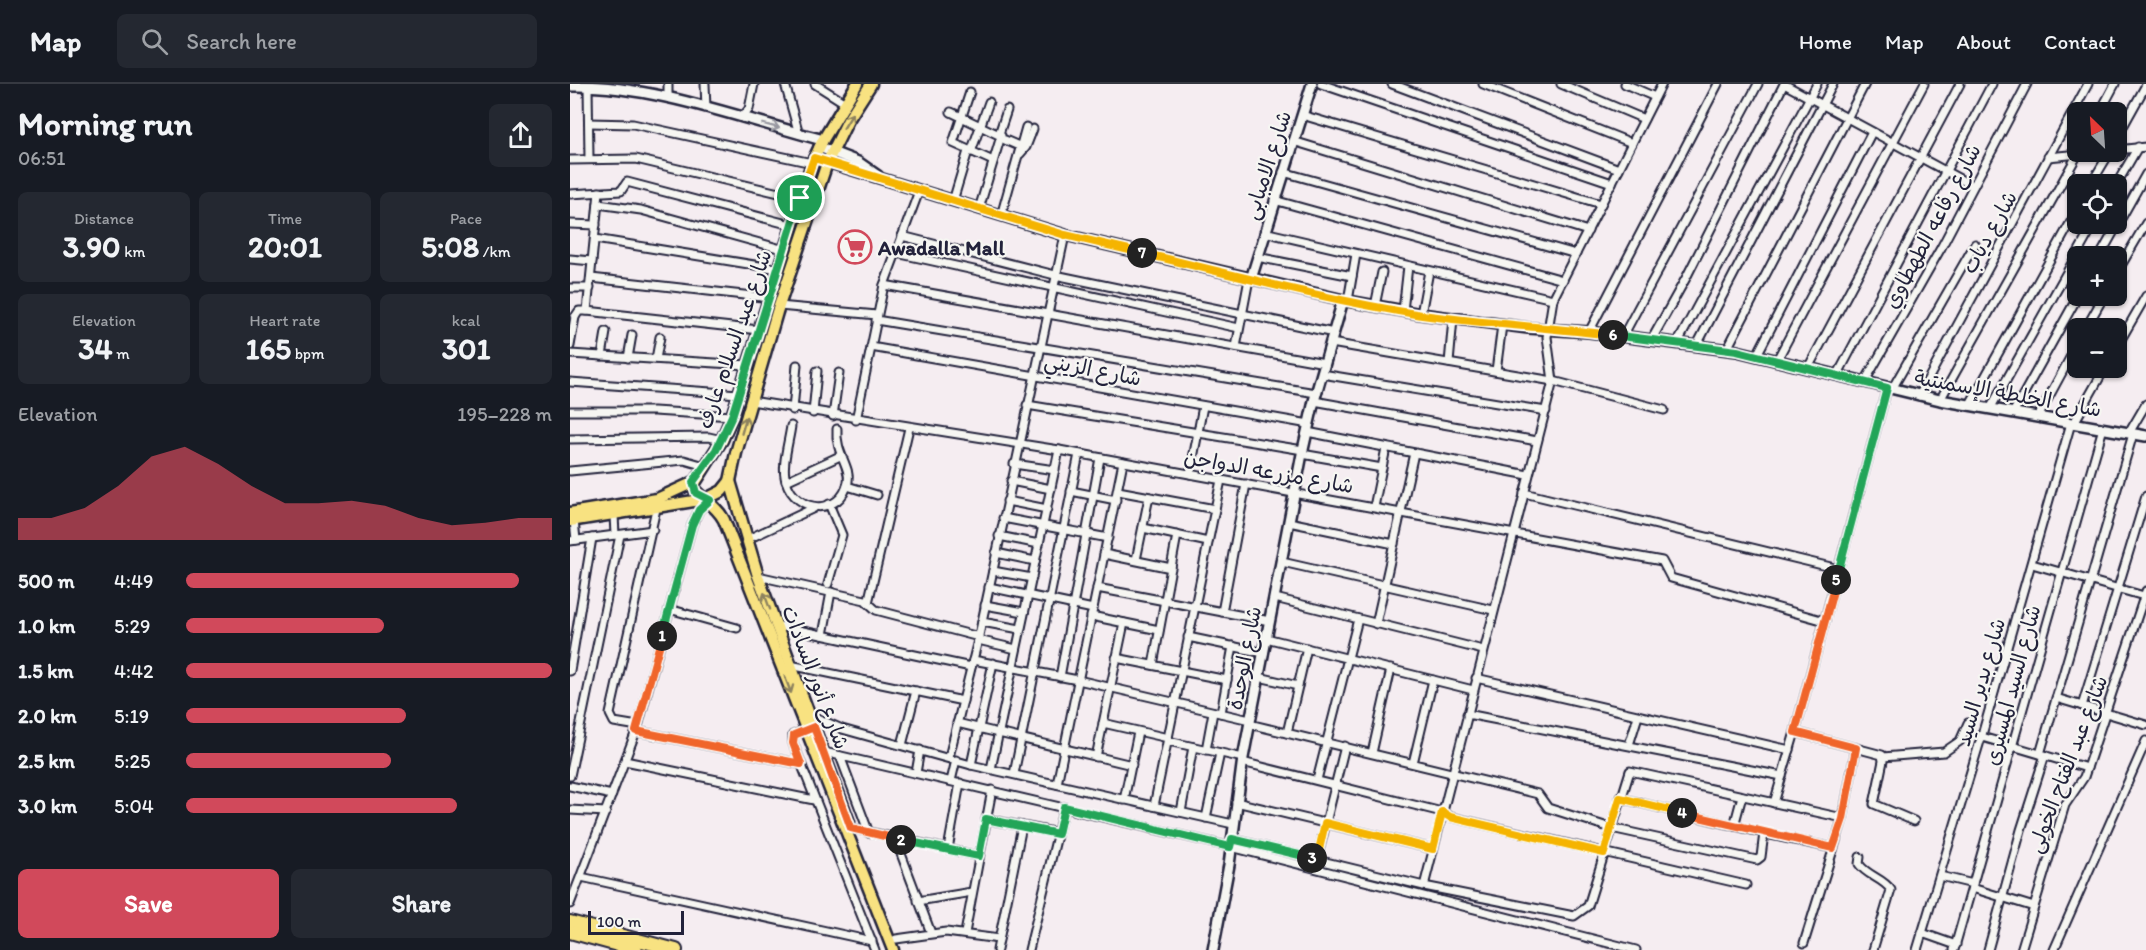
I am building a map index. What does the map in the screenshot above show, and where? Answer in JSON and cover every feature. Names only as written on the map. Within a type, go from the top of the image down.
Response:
[{"type":"highway","points":[[570,922],[676,950]]},
{"type":"highway","points":[[570,932],[636,950]]},
{"type":"main road","name":"شارع عبد السلام عارف","points":[[693,482],[721,442],[732,416],[813,161],[857,84]]},
{"type":"main road","name":"شارع عبد السلام عارف","points":[[730,482],[737,449],[779,306],[827,163],[831,152],[871,84]]},
{"type":"main road","points":[[721,442],[737,449]]},
{"type":"main road","points":[[571,518],[657,499],[693,482],[696,493],[708,500]]},
{"type":"main road","points":[[571,518],[614,515],[708,500],[722,492],[730,482]]},
{"type":"main road","name":"شارع أنور السادات","points":[[730,482],[758,576],[810,715],[810,729],[824,752],[896,946]]},
{"type":"main road","name":"شارع أنور السادات","points":[[708,500],[719,511],[810,729],[896,946]]},
{"type":"main road","points":[[719,511],[736,504]]},
{"type":"street","points":[[668,84],[668,98]]},
{"type":"street","points":[[705,84],[706,108]]},
{"type":"street","points":[[742,118],[750,106],[754,84]]},
{"type":"street","points":[[785,84],[799,134]]},
{"type":"street","points":[[815,84],[845,104]]},
{"type":"street","name":"شارع الامبابى","points":[[1250,279],[1312,84]]},
{"type":"street","points":[[1321,84],[1612,183]]},
{"type":"street","points":[[1392,84],[1619,169]]},
{"type":"street","points":[[1483,84],[1632,143]]},
{"type":"street","points":[[1561,84],[1644,119]]},
{"type":"street","points":[[1625,84],[1655,97]]},
{"type":"street","points":[[1424,886],[1553,381],[1547,329],[1552,299],[1662,84]]},
{"type":"street","points":[[1589,332],[1718,84]]},
{"type":"street","points":[[1623,336],[1758,84]]},
{"type":"street","points":[[1652,339],[1686,278],[1784,84],[1973,186]]},
{"type":"street","points":[[1678,342],[1817,84]]},
{"type":"street","points":[[1697,345],[1833,84]]},
{"type":"street","points":[[1727,349],[1865,84]]},
{"type":"street","points":[[1777,360],[1924,84]]},
{"type":"street","points":[[1808,368],[1960,84]]},
{"type":"street","points":[[1837,376],[1992,84]]},
{"type":"street","name":"شارع رفاعه الطهطاوي","points":[[1864,383],[1925,279],[2027,84]]},
{"type":"street","name":"شارع دياب","points":[[1919,396],[2088,84]]},
{"type":"street","points":[[2105,102],[2115,84]]},
{"type":"street","name":"شارع الخلطة الإسمنتية","points":[[570,85],[623,88],[799,134],[821,144],[831,152],[858,162],[880,177]]},
{"type":"street","points":[[2127,119],[2146,85]]},
{"type":"street","points":[[588,86],[589,159]]},
{"type":"street","points":[[970,92],[953,143],[993,161]]},
{"type":"street","points":[[953,201],[989,102]]},
{"type":"street","points":[[979,209],[1001,138],[999,134],[1007,110]]},
{"type":"street","points":[[951,112],[999,134]]},
{"type":"street","points":[[1302,115],[1601,204]]},
{"type":"street","points":[[589,123],[633,124],[813,161]]},
{"type":"street","points":[[1001,216],[1020,150],[1026,147],[1030,128]]},
{"type":"street","points":[[1757,355],[1872,132]]},
{"type":"street","points":[[1005,140],[1020,150]]},
{"type":"street","points":[[1293,141],[1587,231]]},
{"type":"street","points":[[2127,149],[2142,147]]},
{"type":"street","points":[[2124,174],[2142,147]]},
{"type":"street","points":[[2048,157],[2067,154]]},
{"type":"street","points":[[570,160],[636,159],[800,198]]},
{"type":"street","name":"شارع الخلطة الإسمنتية","points":[[813,161],[880,177],[1065,235],[1375,306],[1502,325],[1589,332],[1727,349],[1919,396],[2146,436]]},
{"type":"street","points":[[1941,400],[2073,162]]},
{"type":"street","points":[[1283,172],[1576,254]]},
{"type":"street","points":[[2106,246],[2146,174]]},
{"type":"street","points":[[570,194],[622,191],[627,182],[791,225]]},
{"type":"street","points":[[856,420],[884,285],[919,191]]},
{"type":"street","points":[[587,311],[600,192]]},
{"type":"street","points":[[1274,200],[1563,280]]},
{"type":"street","points":[[598,204],[642,210],[785,250]]},
{"type":"street","points":[[2127,255],[2146,223]]},
{"type":"street","points":[[570,224],[596,225]]},
{"type":"street","points":[[1969,406],[2067,230]]},
{"type":"street","points":[[1264,232],[1552,299]]},
{"type":"street","points":[[1990,409],[2088,234]]},
{"type":"street","points":[[951,781],[957,723],[979,638],[1018,443],[1065,235]]},
{"type":"street","points":[[902,236],[1055,275],[1334,333]]},
{"type":"street","points":[[595,239],[779,269]]},
{"type":"street","points":[[1774,803],[1890,388],[1975,244]]},
{"type":"street","points":[[896,253],[1239,328]]},
{"type":"street","points":[[1346,300],[1356,254]]},
{"type":"street","points":[[1257,257],[1352,276]]},
{"type":"street","points":[[570,259],[592,261]]},
{"type":"street","points":[[1403,311],[1408,266]]},
{"type":"street","points":[[1421,314],[1429,271]]},
{"type":"street","points":[[1375,306],[1382,272]]},
{"type":"street","points":[[591,278],[771,298]]},
{"type":"street","points":[[1236,347],[1250,279]]},
{"type":"street","points":[[884,285],[1325,363]]},
{"type":"street","points":[[570,288],[590,288]]},
{"type":"street","points":[[2127,329],[2146,296]]},
{"type":"street","name":"شارع الوحدة","points":[[1213,950],[1242,760],[1303,452],[1315,397],[1346,300]]},
{"type":"street","points":[[779,306],[877,317],[1315,397],[1538,441]]},
{"type":"street","points":[[2013,412],[2072,306]]},
{"type":"street","points":[[570,346],[573,317],[579,310],[759,330]]},
{"type":"street","points":[[1449,363],[1454,319]]},
{"type":"street","points":[[1496,371],[1502,325]]},
{"type":"street","points":[[602,356],[606,332]]},
{"type":"street","points":[[628,358],[632,335]]},
{"type":"street","points":[[656,359],[660,337]]},
{"type":"street","points":[[1331,343],[1553,381],[1664,410]]},
{"type":"street","name":"شارع الزيني","points":[[871,348],[1034,374],[1203,406],[1308,428],[1386,448],[1528,475]]},
{"type":"street","points":[[570,354],[748,365]]},
{"type":"street","points":[[2037,417],[2067,364]]},
{"type":"street","points":[[793,410],[797,365]]},
{"type":"street","points":[[813,413],[817,371]]},
{"type":"street","points":[[833,416],[838,373]]},
{"type":"street","points":[[1322,374],[1546,411]]},
{"type":"street","name":"شارع بدير السيد","points":[[1917,950],[2073,423],[2099,378]]},
{"type":"street","points":[[570,382],[739,394]]},
{"type":"street","name":"شارع مزرعه الدواجن","points":[[751,401],[793,410],[1059,450],[1662,561],[1671,578],[1824,621]]},
{"type":"street","points":[[1988,950],[2131,433],[2146,404]]},
{"type":"street","points":[[1027,405],[1198,432],[1382,468]]},
{"type":"street","points":[[1190,474],[1203,406]]},
{"type":"street","points":[[570,411],[654,411],[732,416]]},
{"type":"street","points":[[791,426],[786,481],[798,501],[814,507]]},
{"type":"street","points":[[868,603],[909,428]]},
{"type":"street","name":"شارع السيد المسيرى","points":[[1955,947],[2060,572],[2103,428]]},
{"type":"street","points":[[746,540],[814,507],[829,504],[842,496],[847,486],[848,470],[840,456],[836,441],[837,429]]},
{"type":"street","points":[[570,439],[709,437],[721,442]]},
{"type":"street","points":[[1374,507],[1386,448]]},
{"type":"street","points":[[991,769],[1059,450]]},
{"type":"street","points":[[1376,624],[1414,453]]},
{"type":"street","points":[[1014,774],[1078,454]]},
{"type":"street","points":[[786,481],[840,456]]},
{"type":"street","points":[[1060,676],[1100,458]]},
{"type":"street","points":[[570,471],[684,460],[705,466]]},
{"type":"street","points":[[1057,784],[1123,462]]},
{"type":"street","points":[[1014,464],[1055,470]]},
{"type":"street","points":[[1154,807],[1221,480]]},
{"type":"street","points":[[1011,481],[1051,489]]},
{"type":"street","points":[[1222,612],[1246,484]]},
{"type":"street","points":[[847,486],[877,495]]},
{"type":"street","points":[[1071,491],[1116,500]]},
{"type":"street","points":[[1118,491],[1215,509]]},
{"type":"street","points":[[1524,493],[1839,569]]},
{"type":"street","points":[[2082,706],[2146,496]]},
{"type":"street","points":[[1136,561],[1149,497]]},
{"type":"street","points":[[570,904],[637,729],[692,525],[699,510],[708,500]]},
{"type":"street","points":[[1006,501],[1047,509]]},
{"type":"street","points":[[828,584],[842,536],[829,504]]},
{"type":"street","points":[[656,509],[610,714],[614,722],[801,764]]},
{"type":"street","points":[[570,776],[617,535],[614,515]]},
{"type":"street","points":[[571,518],[573,541],[653,530]]},
{"type":"street","points":[[1003,518],[1108,538]]},
{"type":"street","points":[[1289,522],[1394,544]]},
{"type":"street","points":[[1143,528],[1208,542]]},
{"type":"street","points":[[1152,665],[1177,535]]},
{"type":"street","points":[[999,536],[1039,544]]},
{"type":"street","points":[[570,671],[592,538]]},
{"type":"street","points":[[996,553],[1035,561]]},
{"type":"street","points":[[1104,554],[1171,568]]},
{"type":"street","points":[[1282,562],[1493,610]]},
{"type":"street","points":[[2032,564],[2118,589],[2145,594]]},
{"type":"street","points":[[993,571],[1032,578]]},
{"type":"street","points":[[758,576],[831,592],[868,603],[876,610],[1016,649]]},
{"type":"street","points":[[989,587],[1073,605],[1124,623],[1159,630]]},
{"type":"street","points":[[1097,588],[1269,621]]},
{"type":"street","points":[[823,635],[831,592]]},
{"type":"street","name":"شارع عبد الفتاح الخولى","points":[[2021,950],[2065,805],[2087,768],[2145,594]]},
{"type":"street","points":[[1275,598],[1483,650]]},
{"type":"street","points":[[986,605],[1024,612]]},
{"type":"street","points":[[669,609],[737,628]]},
{"type":"street","points":[[1317,780],[1358,619]]},
{"type":"street","points":[[982,622],[1020,629]]},
{"type":"street","points":[[1096,757],[1124,623]]},
{"type":"street","points":[[775,625],[972,663],[993,663],[1060,676],[1217,712],[1287,733],[1538,794],[1548,808],[1611,828],[1756,860],[1761,857],[1766,834]]},
{"type":"street","points":[[1188,638],[1264,653]]},
{"type":"street","points":[[1266,638],[1473,690]]},
{"type":"street","points":[[1206,750],[1227,680],[1233,646]]},
{"type":"street","points":[[1287,733],[1307,648]]},
{"type":"street","points":[[1116,658],[1227,680]]},
{"type":"street","points":[[971,765],[993,663]]},
{"type":"street","points":[[790,665],[963,701]]},
{"type":"street","points":[[1372,753],[1391,669]]},
{"type":"street","points":[[1259,677],[1298,686]]},
{"type":"street","points":[[1476,678],[1790,750]]},
{"type":"street","points":[[1413,762],[1433,680]]},
{"type":"street","points":[[902,745],[916,691]]},
{"type":"street","points":[[2056,698],[2146,725]]},
{"type":"street","points":[[1467,714],[1782,776]]},
{"type":"street","points":[[810,715],[842,729],[971,765],[1233,824]]},
{"type":"street","points":[[1629,745],[1638,716]]},
{"type":"street","points":[[957,723],[1131,765]]},
{"type":"street","points":[[1103,723],[1442,812],[1450,817],[1746,885]]},
{"type":"street","points":[[1795,732],[1883,757],[1944,752],[1960,741],[1968,723]]},
{"type":"street","points":[[810,729],[794,735],[792,739],[814,800],[875,950]]},
{"type":"street","points":[[1124,800],[1138,732]]},
{"type":"street","points":[[1982,736],[2087,768]]},
{"type":"street","points":[[2054,950],[2146,741]]},
{"type":"street","points":[[1317,859],[1345,746]]},
{"type":"street","points":[[1181,812],[1193,747]]},
{"type":"street","points":[[1804,943],[1843,819],[1856,748]]},
{"type":"street","points":[[916,773],[920,750]]},
{"type":"street","points":[[824,752],[1064,807],[1317,859],[1424,886],[1575,916],[1588,906],[1628,773],[1632,771],[1843,819]]},
{"type":"street","points":[[1206,818],[1220,753]]},
{"type":"street","points":[[840,756],[869,832]]},
{"type":"street","points":[[1883,757],[1874,804],[1914,821]]},
{"type":"street","points":[[625,761],[814,800]]},
{"type":"street","points":[[948,849],[960,783]]},
{"type":"street","points":[[570,786],[612,795]]},
{"type":"street","points":[[965,933],[992,790]]},
{"type":"street","points":[[1734,826],[1742,796]]},
{"type":"street","points":[[1620,798],[1833,848]]},
{"type":"street","points":[[1236,802],[1433,849]]},
{"type":"street","points":[[1029,950],[1064,807]]},
{"type":"street","points":[[570,810],[606,812]]},
{"type":"street","points":[[986,819],[1058,834]]},
{"type":"street","points":[[997,950],[1022,826]]},
{"type":"street","points":[[851,828],[979,856]]},
{"type":"street","points":[[895,838],[931,933]]},
{"type":"street","points":[[1231,843],[1636,950]]},
{"type":"street","points":[[1860,857],[1859,864],[1863,870],[1887,884],[1891,890],[1873,950]]},
{"type":"street","points":[[1940,876],[2034,907]]},
{"type":"street","points":[[581,877],[872,941]]},
{"type":"street","points":[[918,901],[972,892]]},
{"type":"street","points":[[896,946],[931,933],[965,933],[999,939]]},
{"type":"street","points":[[1922,933],[1955,947]]},
{"type":"place","name":"Awadalla Mall","points":[[855,247]]},
{"type":"route","points":[[814,158],[1065,235],[1344,300],[1421,314],[1528,328],[1589,332],[1737,351],[1887,388],[1795,732],[1856,748],[1843,819],[1833,848],[1620,798],[1604,853],[1450,817],[1442,812],[1433,849],[1325,823],[1317,859],[1232,839],[1230,847],[1064,807],[1058,834],[986,819],[979,856],[851,828],[814,727],[794,735],[792,739],[801,764],[636,731],[689,533],[699,510],[710,500],[696,493],[693,482],[716,450],[732,416],[800,198],[814,158]]}]
